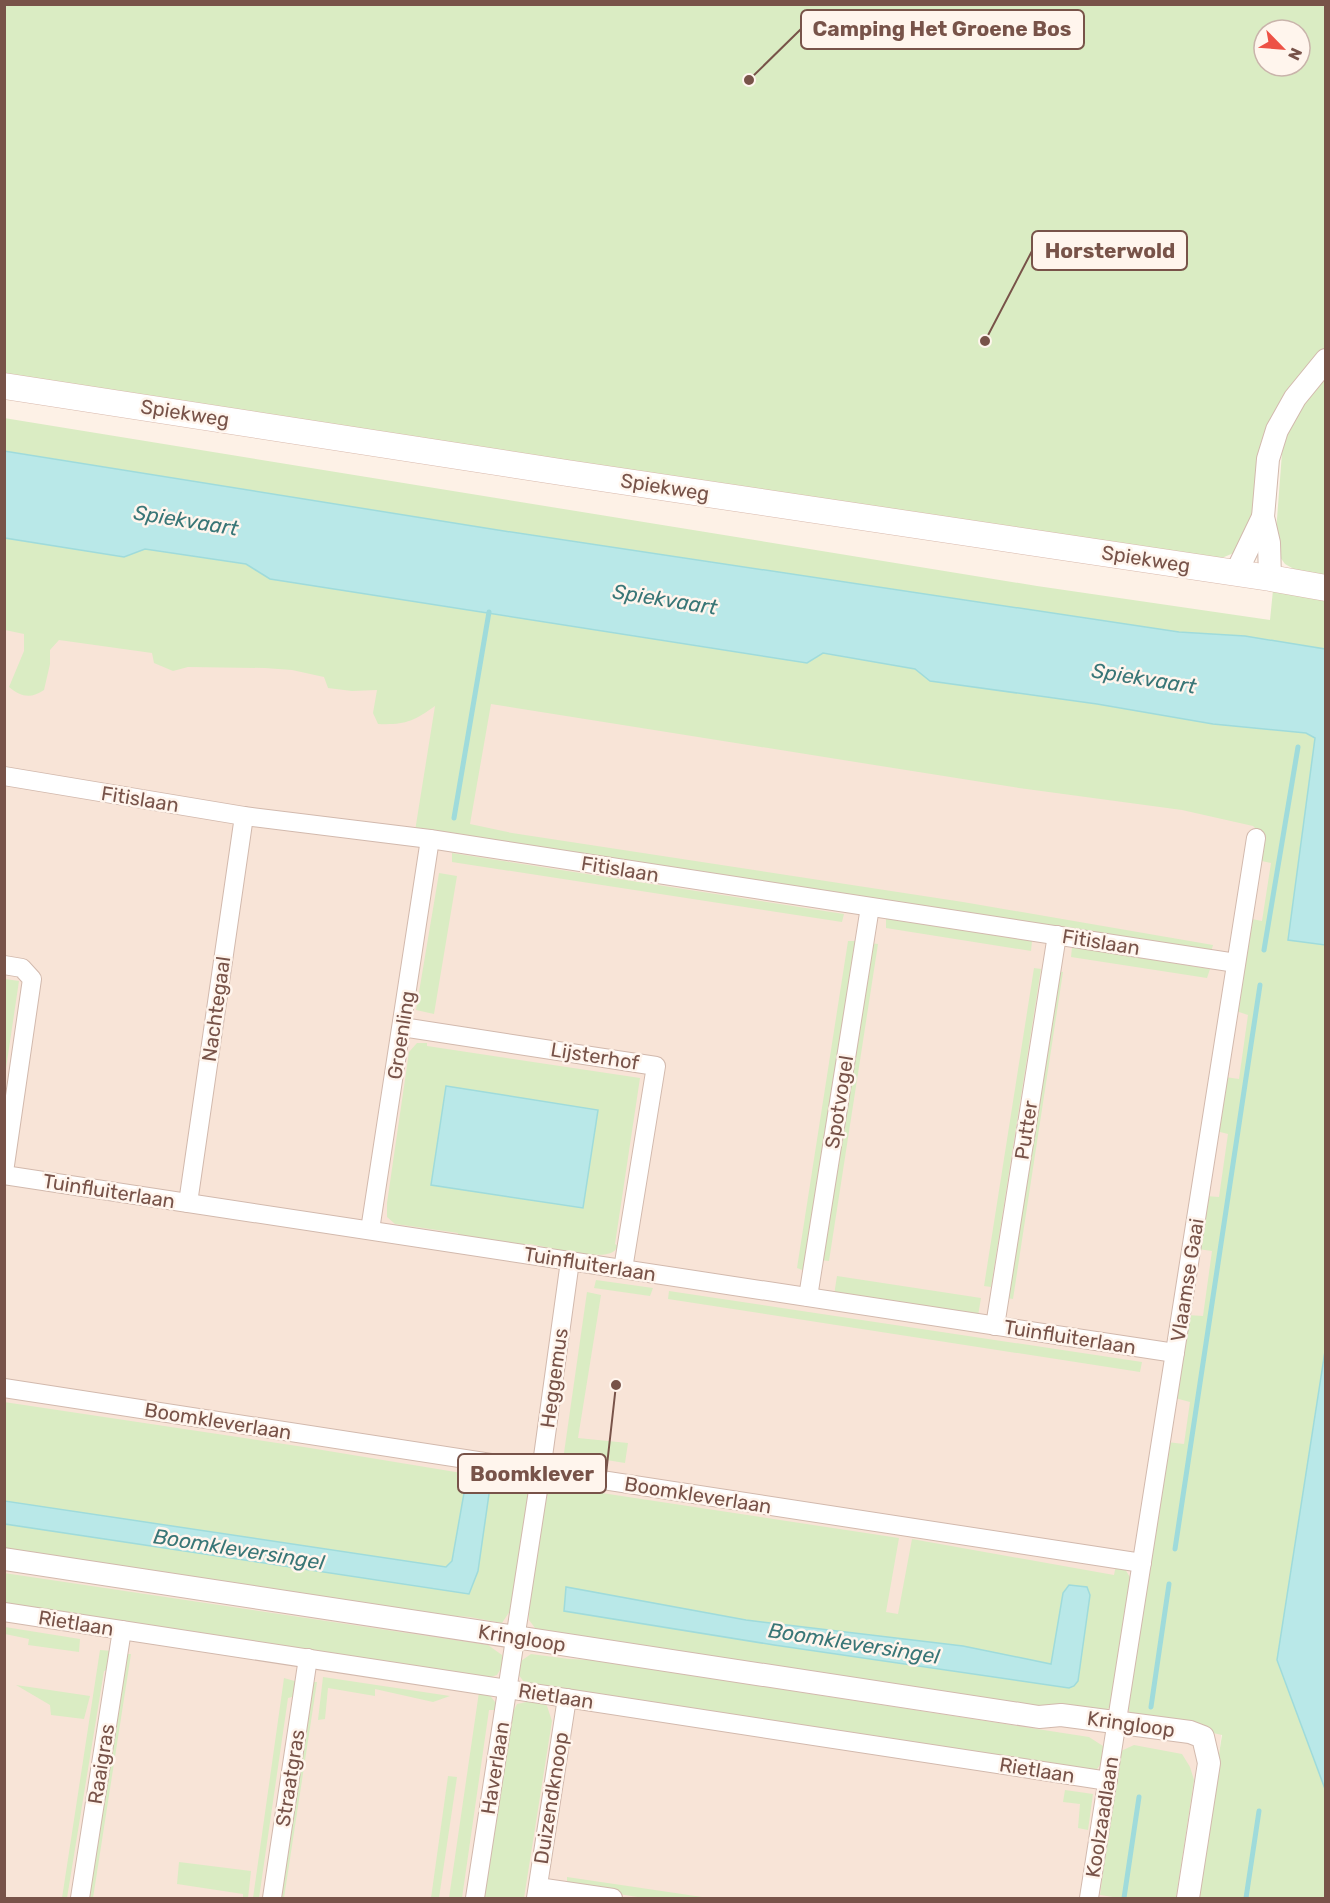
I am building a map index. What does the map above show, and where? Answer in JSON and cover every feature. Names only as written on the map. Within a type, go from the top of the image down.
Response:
[{"type":"main road","name":"Spiekweg","points":[[4,386],[1326,588]]},
{"type":"street","points":[[1270,578],[1269,543],[1263,517],[1268,459],[1276,430],[1295,398],[1326,360]]},
{"type":"street","points":[[1236,573],[1263,517]]},
{"type":"street","name":"Fitislaan","points":[[4,776],[244,816],[430,839],[1236,963]]},
{"type":"street","name":"Nachtegaal","points":[[188,1203],[244,816]]},
{"type":"street","name":"Vlaamse Gaai","points":[[1116,1729],[1256,838]]},
{"type":"street","name":"Groenling","points":[[370,1230],[430,839]]},
{"type":"street","name":"Spotvogel","points":[[808,1297],[870,907]]},
{"type":"street","name":"Putter","points":[[995,1326],[1057,935]]},
{"type":"street","points":[[4,965],[22,968],[32,979],[4,1173]]},
{"type":"street","name":"Lijsterhof","points":[[402,1027],[656,1065],[623,1269]]},
{"type":"street","name":"Tuinfluiterlaan","points":[[4,1173],[1175,1353]]},
{"type":"street","name":"Heggemus","points":[[514,1637],[541,1470],[570,1261]]},
{"type":"street","name":"Boomkleverlaan","points":[[4,1388],[1142,1563]]},
{"type":"street","name":"Kringloop","points":[[4,1559],[1039,1717],[1060,1728],[1116,1729],[1197,1749],[1208,1756],[1209,1763],[1188,1899]]},
{"type":"street","name":"Rietlaan","points":[[4,1612],[1108,1781]]},
{"type":"street","name":"Raaigras","points":[[80,1899],[122,1630]]},
{"type":"street","name":"Haverlaan","points":[[475,1899],[514,1637]]},
{"type":"street","name":"Straatgras","points":[[272,1899],[308,1658]]},
{"type":"street","name":"Duizendknoop","points":[[537,1893],[567,1698]]},
{"type":"street","name":"Koolzaadlaan","points":[[1089,1899],[1116,1729]]},
{"type":"street","points":[[537,1893],[613,1899]]},
{"type":"shaded area","points":[[5,548],[1320,739],[1205,1898],[5,1898]]},
{"type":"green space","points":[[4,5],[1325,5],[1325,578],[1299,572],[1285,564],[1277,553],[1276,532],[1282,453],[1265,450],[1249,530],[1236,552],[1217,560],[5,375]]},
{"type":"green space","points":[[4,418],[1037,586],[1270,620],[1273,590],[1325,599],[1325,649],[1245,636],[1179,632],[504,531],[5,451]]},
{"type":"green space","points":[[4,538],[124,557],[145,549],[246,564],[270,579],[807,663],[823,653],[915,669],[931,681],[1097,704],[1213,724],[1306,733],[1315,737],[1288,939],[1325,945],[1325,1351],[1277,1660],[1325,1789],[1325,1898],[1197,1898],[1222,1735],[1130,1714],[1128,1707],[1167,1442],[1184,1444],[1190,1402],[1175,1398],[1187,1315],[1203,1316],[1212,1251],[1198,1249],[1206,1196],[1219,1197],[1228,1134],[1216,1131],[1225,1077],[1239,1079],[1248,1015],[1233,1010],[1247,918],[1262,921],[1271,863],[1257,860],[1261,834],[1253,826],[1182,810],[1019,788],[491,704],[470,824],[512,833],[963,902],[1213,945],[1211,952],[415,831],[435,706],[408,721],[378,724],[373,713],[377,690],[352,691],[328,688],[324,677],[292,670],[188,667],[173,671],[154,663],[152,653],[59,640],[50,650],[50,664],[44,690],[30,696],[13,690],[9,687],[24,651],[24,634],[5,630]]},
{"type":"green space","points":[[452,853],[844,914],[842,922],[452,862]]},
{"type":"green space","points":[[439,873],[457,876],[434,1014],[416,1010]]},
{"type":"green space","points":[[886,918],[1032,941],[1031,951],[886,928]]},
{"type":"green space","points":[[848,941],[855,941],[805,1271],[797,1268]]},
{"type":"green space","points":[[869,943],[878,944],[829,1261],[820,1260]]},
{"type":"green space","points":[[1072,947],[1210,969],[1207,978],[1071,957]]},
{"type":"green space","points":[[1034,968],[1041,969],[991,1287],[984,1286]]},
{"type":"green space","points":[[1055,971],[1063,972],[1013,1299],[1007,1298]]},
{"type":"green space","points":[[4,979],[19,981],[5,1075]]},
{"type":"green space","points":[[417,1043],[640,1078],[615,1244],[618,1246],[615,1250],[607,1254],[590,1255],[529,1244],[528,1248],[458,1238],[458,1233],[395,1224],[387,1217],[387,1203],[409,1052]]},
{"type":"green space","points":[[837,1276],[981,1298],[978,1316],[834,1295]]},
{"type":"green space","points":[[596,1280],[653,1288],[650,1296],[594,1288]]},
{"type":"green space","points":[[669,1291],[1142,1362],[1140,1372],[668,1299]]},
{"type":"green space","points":[[587,1292],[601,1295],[578,1438],[628,1443],[625,1463],[564,1453]]},
{"type":"green space","points":[[4,1402],[498,1479],[519,1478],[531,1487],[510,1611],[502,1623],[469,1617],[414,1613],[5,1548]]},
{"type":"green space","points":[[552,1482],[559,1482],[562,1487],[899,1538],[886,1612],[898,1614],[912,1539],[1114,1575],[1116,1565],[1125,1569],[1131,1579],[1112,1703],[1102,1712],[1077,1712],[535,1628],[529,1620],[529,1609],[546,1491]]},
{"type":"green space","points":[[4,1573],[488,1645],[502,1655],[503,1665],[497,1675],[485,1679],[5,1605]]},
{"type":"green space","points":[[5,1627],[80,1639],[79,1652],[28,1645],[29,1639],[5,1634]]},
{"type":"green space","points":[[100,1650],[113,1651],[110,1669],[104,1671],[67,1898],[62,1898]]},
{"type":"green space","points":[[126,1654],[131,1654],[93,1898],[88,1898]]},
{"type":"green space","points":[[531,1654],[593,1660],[1089,1737],[1103,1746],[1105,1758],[1097,1769],[1086,1771],[534,1687],[524,1682],[518,1674],[521,1661]]},
{"type":"green space","points":[[323,1677],[450,1696],[433,1702],[375,1689],[375,1696],[328,1688],[325,1719],[318,1720]]},
{"type":"green space","points":[[284,1678],[298,1682],[296,1696],[288,1698],[259,1898],[253,1898]]},
{"type":"green space","points":[[313,1682],[317,1682],[284,1898],[278,1898]]},
{"type":"green space","points":[[16,1685],[90,1696],[84,1719],[51,1715],[50,1705]]},
{"type":"green space","points":[[479,1692],[488,1693],[498,1710],[489,1710],[462,1898],[449,1898]]},
{"type":"green space","points":[[536,1700],[546,1703],[552,1721],[524,1898],[484,1898],[512,1714],[517,1704]]},
{"type":"green space","points":[[1134,1745],[1182,1754],[1190,1767],[1194,1780],[1176,1898],[1113,1898],[1100,1895],[1117,1766],[1121,1751]]},
{"type":"green space","points":[[448,1776],[457,1777],[439,1898],[431,1898]]},
{"type":"green space","points":[[1065,1790],[1093,1794],[1088,1830],[1078,1828],[1080,1804],[1063,1802]]},
{"type":"green space","points":[[179,1862],[251,1871],[248,1898],[243,1898],[243,1894],[177,1884]]},
{"type":"green space","points":[[567,1877],[709,1898],[644,1898],[567,1886]]},
{"type":"water","name":"Spiekvaart","points":[[4,451],[504,531],[1179,632],[1245,636],[1325,649],[1325,945],[1288,940],[1315,738],[1306,733],[1213,724],[1097,704],[930,681],[915,669],[823,653],[807,663],[270,579],[246,564],[145,549],[124,557],[5,538]]},
{"type":"water","points":[[446,1086],[598,1110],[583,1208],[431,1185]]},
{"type":"water","points":[[1325,1351],[1326,1789],[1277,1660]]},
{"type":"water","name":"Boomkleversingel","points":[[468,1486],[478,1486],[489,1494],[478,1571],[469,1594],[5,1524],[5,1501],[446,1567],[452,1561],[464,1493]]},
{"type":"water","name":"Boomkleversingel","points":[[1069,1585],[1087,1587],[1090,1595],[1078,1681],[1069,1688],[774,1645],[564,1611],[566,1587],[746,1620],[963,1646],[1051,1664],[1063,1593]]},
{"type":"waterway","points":[[454,818],[489,612]]},
{"type":"waterway","points":[[1264,950],[1298,747]]},
{"type":"waterway","points":[[1175,1549],[1260,985]]},
{"type":"waterway","points":[[1151,1707],[1169,1584]]},
{"type":"waterway","points":[[1124,1898],[1139,1797]]},
{"type":"waterway","points":[[1246,1898],[1259,1811]]},
{"type":"place","name":"Camping Het Groene Bos","points":[[749,80]]},
{"type":"place","name":"Horsterwold","points":[[985,341]]},
{"type":"place","name":"Boomklever","points":[[616,1385]]}]
